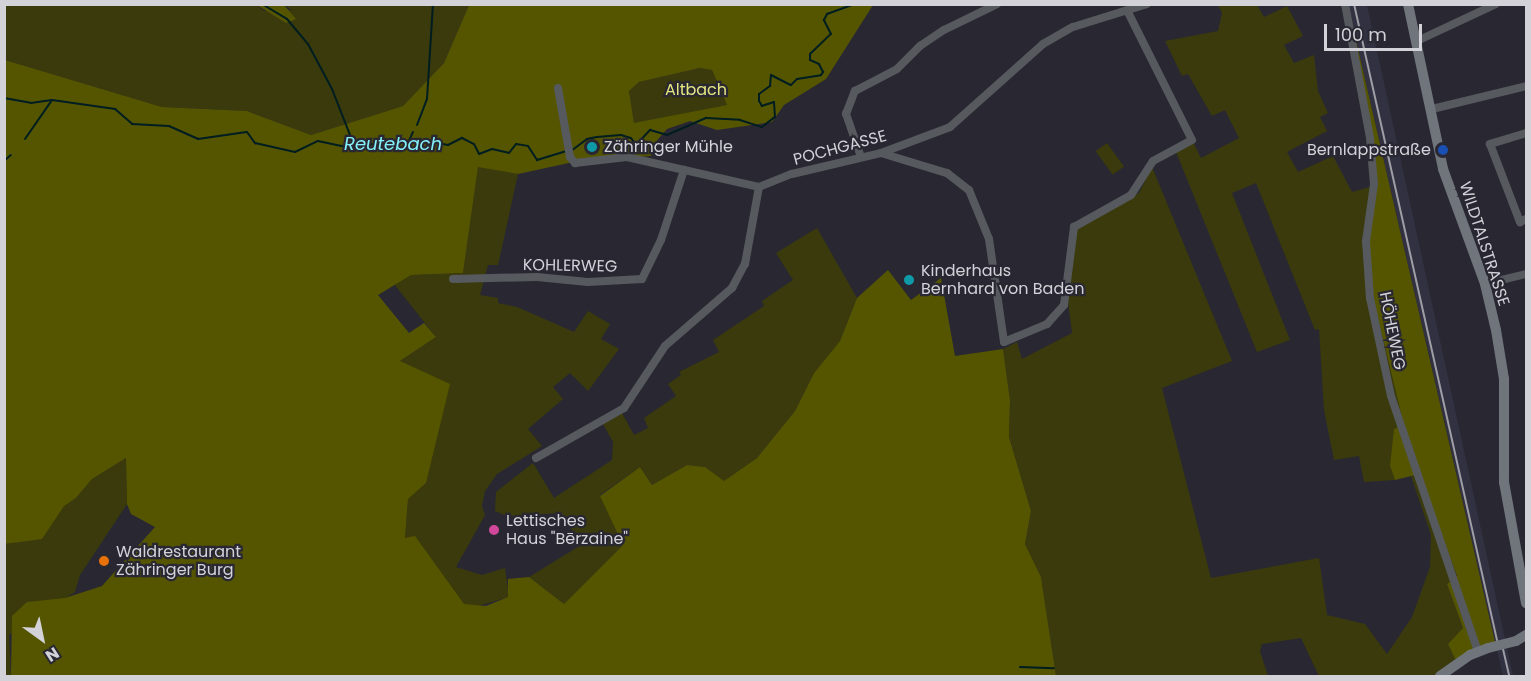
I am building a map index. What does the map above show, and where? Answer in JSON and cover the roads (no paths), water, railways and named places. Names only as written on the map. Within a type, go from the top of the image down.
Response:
[{"type":"street","points":[[861,157],[846,114],[855,91],[897,69],[920,46],[945,30],[997,4]]},
{"type":"street","name":"POCHGASSE","points":[[759,187],[792,174],[881,153],[950,127],[1043,44],[1073,27],[1128,12],[1146,4]]},
{"type":"street","name":"HÖHEWEG","points":[[1345,4],[1370,138],[1374,184],[1366,241],[1370,298],[1391,396],[1483,650]]},
{"type":"street","name":"WILDTALSTRASSE","points":[[1408,4],[1443,169],[1485,284],[1504,379],[1504,482],[1527,603]]},
{"type":"street","points":[[1417,41],[1496,4]]},
{"type":"street","points":[[881,153],[947,173],[969,190],[985,222],[1004,342],[1047,324],[1062,311],[1074,227],[1131,195],[1153,161],[1192,140],[1128,12]]},
{"type":"street","points":[[1432,109],[1527,86]]},
{"type":"street","points":[[536,458],[624,408],[664,346],[732,288],[745,264],[759,187],[627,157],[573,160],[568,147],[558,88]]},
{"type":"street","points":[[1527,133],[1490,144],[1520,222],[1527,219]]},
{"type":"street","name":"KOHLERWEG","points":[[453,279],[537,277],[588,282],[642,279],[661,240],[684,170]]},
{"type":"street","points":[[1485,284],[1527,274]]},
{"type":"street","points":[[1440,676],[1483,650],[1516,641],[1527,635]]},
{"type":"waterway","points":[[262,4],[287,19],[308,44],[332,89],[354,145]]},
{"type":"waterway","points":[[417,125],[427,99],[433,4]]},
{"type":"waterway","name":"Reutebach","points":[[571,151],[587,139],[597,137],[621,135],[631,138],[636,145],[650,130],[667,135],[706,118],[740,120],[762,127],[775,117],[774,102],[762,106],[759,101],[759,94],[770,86],[771,75],[791,85],[797,79],[821,75],[823,72],[819,64],[810,60],[810,54],[831,34],[824,20],[827,14],[855,4]]},
{"type":"waterway","name":"Reutebach","points":[[4,98],[31,103],[52,100],[115,109],[132,124],[169,126],[198,139],[247,132],[255,143],[295,152],[318,141],[341,146],[429,141],[448,145],[462,138],[474,144],[479,154],[492,149],[509,153],[516,144],[528,146],[537,160],[566,151]]},
{"type":"waterway","points":[[25,139],[52,100]]},
{"type":"waterway","points":[[408,143],[413,132]]},
{"type":"waterway","points":[[4,161],[11,155]]},
{"type":"waterway","points":[[1020,667],[1054,668]]},
{"type":"railway","points":[[1354,4],[1497,640]]},
{"type":"railway","points":[[1503,649],[1509,676]]},
{"type":"place","name":"Zähringer Mühle","points":[[592,147]]},
{"type":"place","name":"Bernlappstraße","points":[[1443,150]]},
{"type":"place","name":"Kinderhaus Bernhard von Baden","points":[[909,280]]},
{"type":"place","name":"Lettisches Haus \"Bērzaine\"","points":[[494,530]]},
{"type":"place","name":"Waldrestaurant Zähringer Burg","points":[[104,561]]},
{"type":"park label","name":"Altbach","points":[[696,90]]}]
